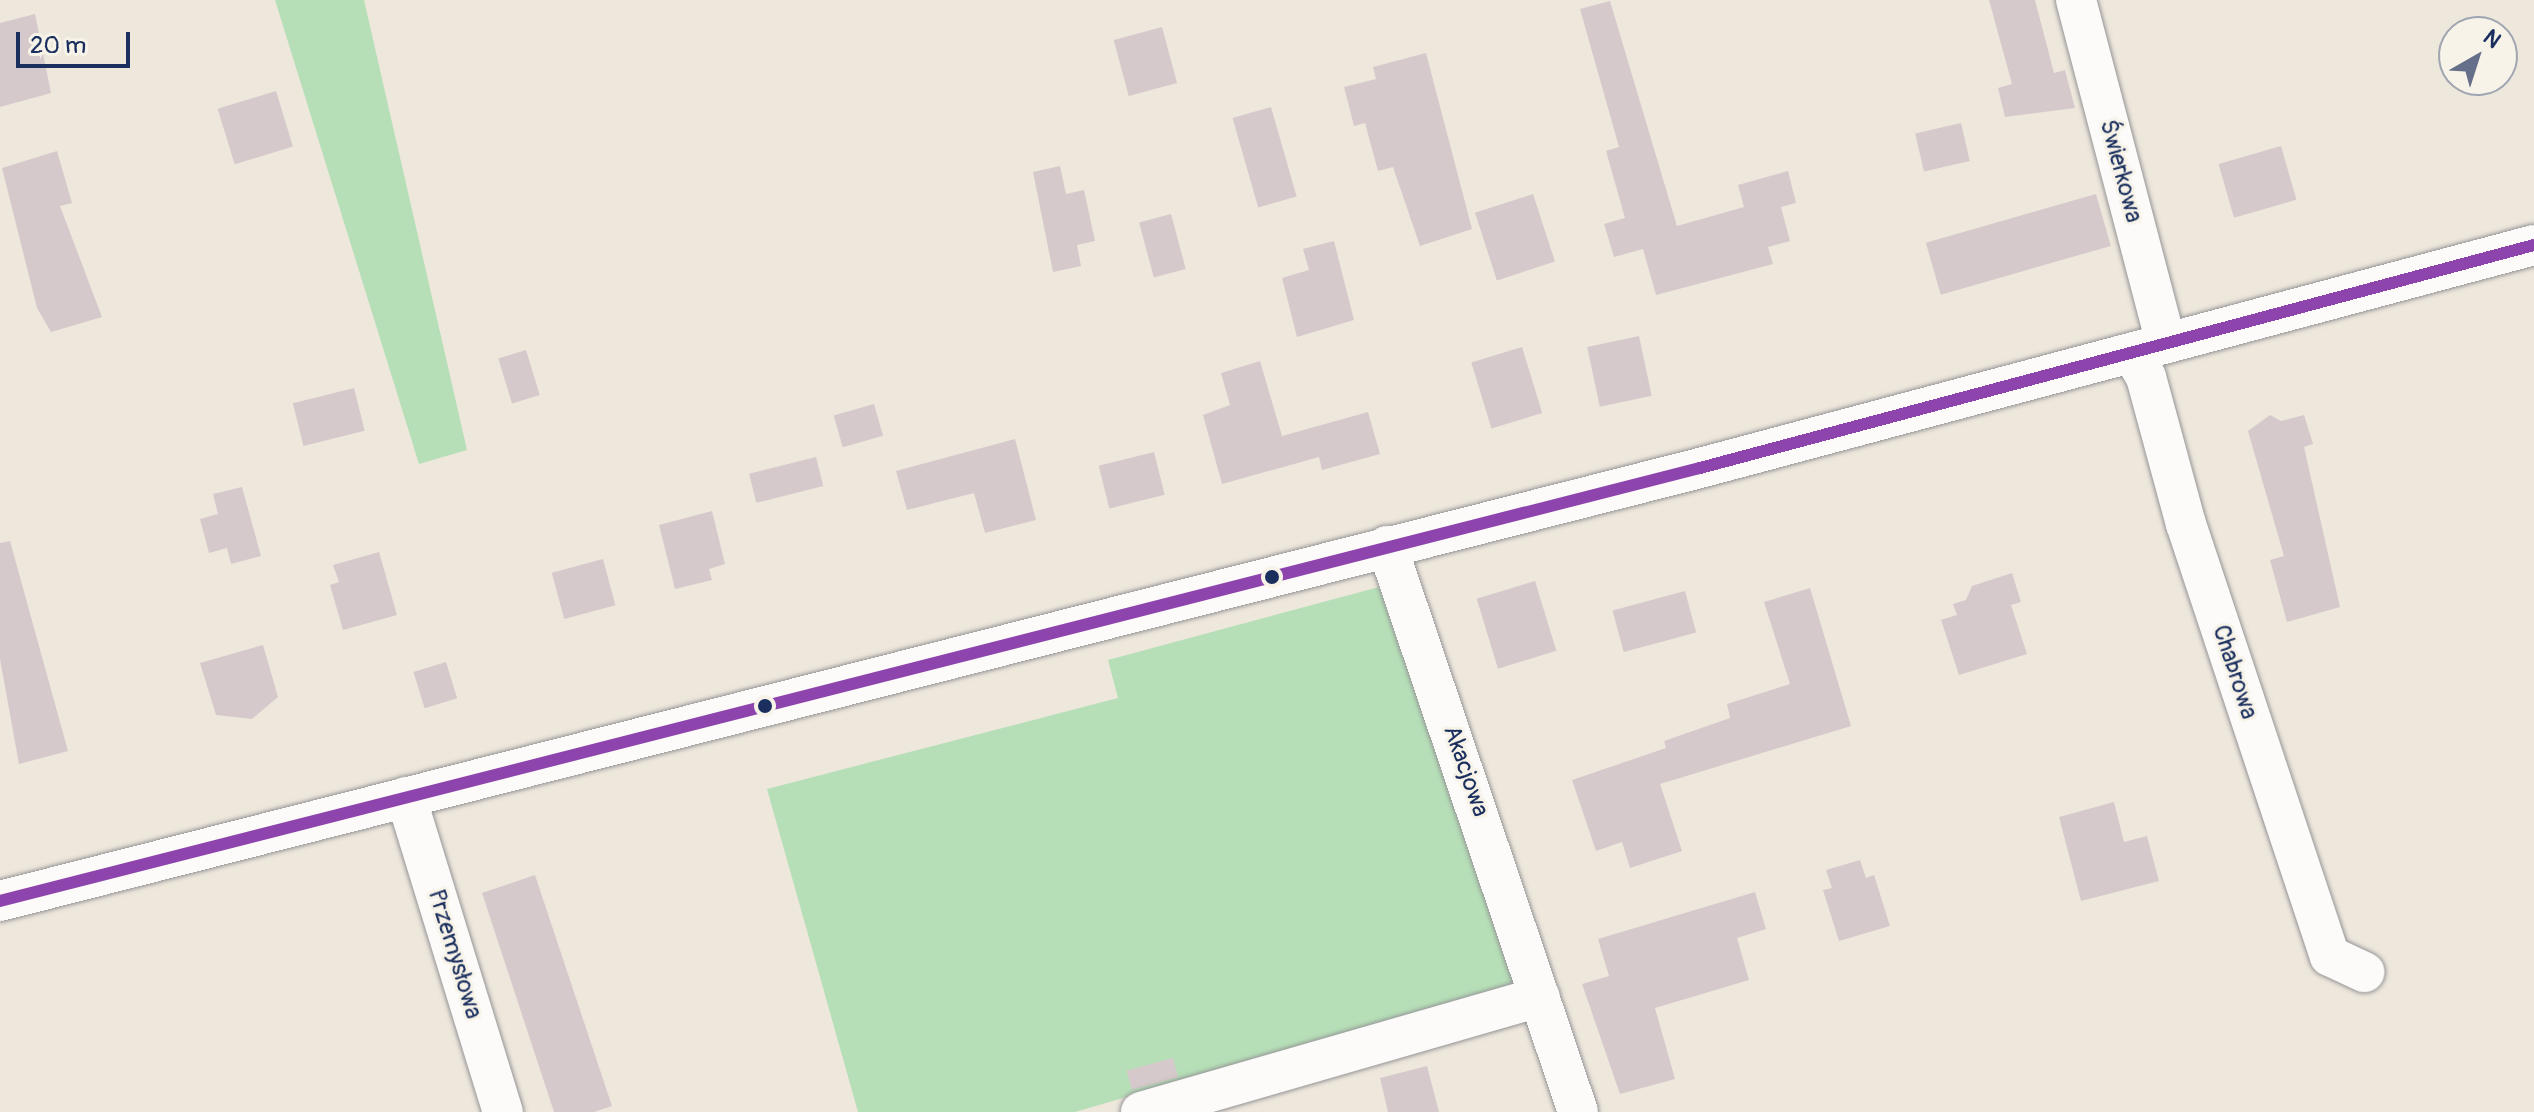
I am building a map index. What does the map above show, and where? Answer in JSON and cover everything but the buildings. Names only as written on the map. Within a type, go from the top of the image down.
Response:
[{"type":"street","name":"Świerkowa","points":[[2076,0],[2149,348]]},
{"type":"street","points":[[0,901],[1387,546],[2534,245]]},
{"type":"street","name":"Chabrowa","points":[[2149,348],[2146,377],[2186,524],[2330,956],[2364,972]]},
{"type":"street","name":"Akacjowa","points":[[1387,546],[1578,1112]]},
{"type":"street","name":"Przemysłowa","points":[[406,797],[503,1112]]},
{"type":"street","points":[[1141,1112],[1540,997]]},
{"type":"green space","points":[[275,0],[364,0],[467,450],[419,464]]},
{"type":"green space","points":[[1379,587],[1518,983],[1075,1112],[858,1112],[767,789],[1118,698],[1108,660]]},
{"type":"transit line","points":[[0,901],[1700,468],[2534,245]]}]
